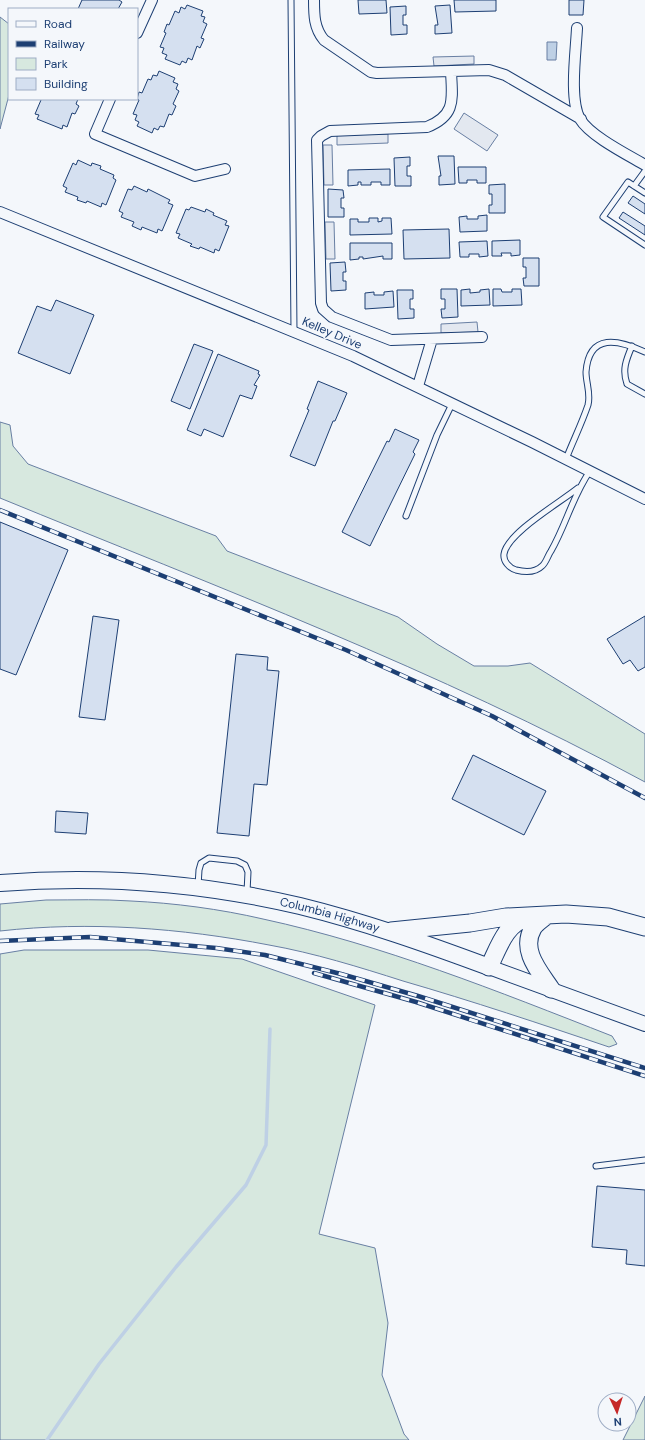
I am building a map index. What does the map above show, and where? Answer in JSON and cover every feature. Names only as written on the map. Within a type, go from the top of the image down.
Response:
[{"type":"highway","points":[[391,931],[470,923],[506,917],[547,915],[587,915],[608,917],[645,927]]},
{"type":"highway","points":[[547,915],[534,928],[528,947],[530,957],[551,989]]},
{"type":"highway","points":[[489,967],[511,926],[519,920],[530,917]]},
{"type":"main road","name":"Columbia Highway","points":[[0,883],[55,880],[103,880],[198,888],[247,895],[299,906],[391,931],[645,1024]]},
{"type":"street","points":[[138,31],[152,0]]},
{"type":"street","points":[[314,0],[316,25],[324,40],[371,72],[489,70],[505,75],[580,119],[593,132],[645,165]]},
{"type":"street","points":[[577,28],[575,102],[580,119]]},
{"type":"street","points":[[451,71],[452,103],[445,118],[437,123],[427,127],[330,131],[321,136],[318,140],[321,303],[323,309],[332,317],[391,340],[482,337]]},
{"type":"street","points":[[110,100],[95,134],[195,176],[225,169]]},
{"type":"street","name":"Kelley Drive","points":[[0,212],[294,331],[418,386],[645,499]]},
{"type":"street","points":[[418,386],[432,339]]},
{"type":"lane","points":[[291,0],[294,331]]},
{"type":"lane","points":[[634,186],[645,171]]},
{"type":"lane","points":[[645,193],[628,182],[603,217],[645,245]]},
{"type":"lane","points":[[566,459],[588,405],[586,373],[592,351],[596,346],[607,342],[617,342],[632,346],[645,352]]},
{"type":"lane","points":[[632,346],[625,364],[624,375],[627,384],[645,394]]},
{"type":"lane","points":[[406,516],[437,435],[452,403]]},
{"type":"lane","points":[[578,488],[524,528],[507,544],[504,556],[507,563],[514,569],[523,572],[532,571],[542,567],[563,530],[578,488],[590,471]]},
{"type":"lane","points":[[198,888],[201,863],[210,858],[237,861],[245,865],[248,872],[247,895]]},
{"type":"lane","points":[[596,1166],[645,1160]]},
{"type":"green space","points":[[0,17],[8,23],[8,99],[0,129]]},
{"type":"green space","points":[[0,422],[10,425],[13,446],[28,464],[216,536],[227,551],[398,617],[437,644],[474,666],[508,666],[530,663],[645,734],[645,782],[567,741],[407,666],[245,597],[0,498]]},
{"type":"green space","points":[[46,900],[120,900],[180,905],[247,915],[308,930],[396,956],[483,986],[612,1036],[617,1044],[609,1047],[532,1021],[320,956],[269,945],[202,934],[135,928],[67,927],[0,931],[0,904]]},
{"type":"green space","points":[[24,950],[148,950],[242,959],[375,1005],[319,1234],[375,1248],[388,1323],[382,1375],[404,1434],[409,1440],[0,1440],[0,954]]},
{"type":"green space","points":[[645,1396],[645,1440],[623,1440],[627,1432],[637,1432],[637,1412]]},
{"type":"shaded area","points":[[474,56],[474,64],[434,66],[433,57]]},
{"type":"shaded area","points":[[464,113],[498,135],[487,151],[454,129]]},
{"type":"shaded area","points":[[388,134],[388,143],[337,145],[337,135]]},
{"type":"shaded area","points":[[323,145],[332,145],[333,185],[324,185]]},
{"type":"shaded area","points":[[325,222],[334,222],[335,259],[326,259]]},
{"type":"shaded area","points":[[477,322],[478,332],[441,333],[441,324]]},
{"type":"water","points":[[547,42],[557,42],[556,60],[547,60]]},
{"type":"building","points":[[82,0],[119,0],[122,2],[119,8],[78,8]]},
{"type":"building","points":[[358,0],[386,0],[387,13],[359,14]]},
{"type":"building","points":[[454,0],[496,0],[496,11],[455,12]]},
{"type":"building","points":[[569,0],[584,0],[583,15],[569,15]]},
{"type":"building","points":[[187,5],[203,11],[201,16],[205,17],[203,22],[207,24],[201,38],[204,39],[200,48],[197,46],[192,60],[188,58],[186,63],[182,61],[180,65],[165,59],[167,55],[162,53],[164,48],[160,47],[166,33],[164,32],[167,24],[169,25],[175,11],[179,13],[181,7],[185,9]]},
{"type":"building","points":[[450,5],[452,33],[435,34],[435,25],[438,25],[435,6]]},
{"type":"building","points":[[406,6],[406,15],[403,15],[403,25],[407,25],[407,34],[391,35],[390,7]]},
{"type":"building","points":[[159,71],[175,78],[173,82],[178,84],[176,89],[179,91],[173,104],[176,106],[172,115],[169,114],[164,127],[160,126],[158,130],[154,128],[152,133],[137,126],[139,122],[135,120],[137,115],[133,114],[139,100],[139,92],[142,93],[148,79],[151,80],[153,75],[157,76]]},
{"type":"building","points":[[41,100],[78,100],[76,104],[79,106],[75,114],[72,113],[67,127],[63,125],[62,129],[37,119],[39,115],[35,114]]},
{"type":"building","points":[[438,156],[454,156],[455,184],[439,185],[439,176],[441,176]]},
{"type":"building","points":[[410,157],[410,166],[407,166],[407,176],[411,176],[411,186],[395,186],[394,158]]},
{"type":"building","points":[[78,160],[91,166],[92,163],[101,166],[100,169],[114,175],[113,178],[116,180],[106,205],[102,203],[101,207],[87,201],[86,203],[77,200],[78,197],[65,192],[67,188],[63,186],[73,163],[76,165]]},
{"type":"building","points":[[458,167],[486,167],[486,183],[477,183],[477,180],[467,180],[467,183],[459,183]]},
{"type":"building","points":[[390,169],[390,185],[381,185],[381,182],[371,182],[371,185],[361,185],[361,182],[358,182],[358,185],[348,186],[348,170]]},
{"type":"building","points":[[505,184],[505,213],[489,213],[489,205],[492,205],[492,194],[489,194],[489,185]]},
{"type":"building","points":[[134,186],[147,192],[148,189],[170,200],[168,203],[173,205],[162,231],[158,229],[157,233],[142,227],[141,230],[132,226],[134,222],[121,217],[123,213],[119,211],[128,189],[132,190]]},
{"type":"building","points":[[328,189],[343,190],[344,198],[341,198],[341,208],[344,208],[344,217],[328,217]]},
{"type":"building","points":[[633,196],[645,204],[645,214],[628,203]]},
{"type":"building","points":[[191,207],[205,212],[206,209],[214,213],[213,215],[227,221],[225,225],[229,226],[219,251],[215,249],[214,253],[200,247],[199,249],[190,246],[192,244],[178,238],[180,234],[176,233],[186,209],[189,210]]},
{"type":"building","points":[[623,212],[645,226],[645,235],[619,218]]},
{"type":"building","points":[[487,215],[487,231],[460,232],[459,217],[467,216],[467,219],[478,219],[478,216]]},
{"type":"building","points":[[369,218],[378,218],[378,222],[382,221],[382,218],[391,218],[392,234],[350,235],[350,219],[358,219],[358,222],[369,222]]},
{"type":"building","points":[[449,229],[450,258],[404,259],[403,230]]},
{"type":"building","points":[[520,240],[520,255],[511,256],[511,253],[501,253],[502,256],[492,256],[492,241]]},
{"type":"building","points":[[487,241],[488,256],[479,257],[479,254],[469,254],[469,257],[460,257],[459,242]]},
{"type":"building","points":[[350,243],[392,243],[392,259],[383,259],[383,256],[363,259],[363,257],[359,257],[359,259],[350,260]]},
{"type":"building","points":[[523,258],[539,258],[539,286],[524,286],[523,278],[526,278],[526,267],[523,267]]},
{"type":"building","points":[[345,262],[346,272],[343,272],[343,281],[346,281],[346,290],[331,291],[330,263]]},
{"type":"building","points":[[441,289],[457,289],[458,317],[442,318],[441,309],[445,309],[445,299],[441,299]]},
{"type":"building","points":[[470,289],[470,293],[489,289],[490,305],[461,306],[461,290]]},
{"type":"building","points":[[493,289],[501,289],[502,292],[512,292],[512,289],[521,289],[522,305],[493,306]]},
{"type":"building","points":[[397,290],[413,290],[413,299],[410,299],[410,309],[414,309],[414,318],[398,319]]},
{"type":"building","points":[[393,291],[394,307],[365,309],[365,293],[374,292],[374,295],[384,295],[384,292]]},
{"type":"building","points":[[56,300],[94,315],[70,374],[18,353],[37,306],[51,311]]},
{"type":"building","points":[[194,344],[213,351],[190,409],[171,401]]},
{"type":"building","points":[[218,354],[259,371],[258,374],[260,375],[254,385],[257,386],[252,399],[240,395],[223,437],[204,429],[201,436],[187,430]]},
{"type":"building","points":[[318,381],[347,393],[335,421],[333,421],[315,466],[290,456],[309,410],[307,409]]},
{"type":"building","points":[[395,429],[419,440],[413,452],[415,454],[370,546],[342,532],[387,441],[389,442]]},
{"type":"building","points":[[0,522],[68,550],[16,675],[0,669]]},
{"type":"building","points":[[93,616],[119,620],[105,720],[79,717]]},
{"type":"building","points":[[645,616],[645,667],[638,671],[630,660],[623,664],[607,639]]},
{"type":"building","points":[[236,654],[268,657],[267,670],[279,671],[267,785],[254,784],[249,836],[217,833]]},
{"type":"building","points":[[473,755],[546,791],[524,835],[452,799]]},
{"type":"building","points":[[56,811],[88,813],[86,834],[55,832]]},
{"type":"building","points":[[597,1186],[645,1190],[645,1266],[626,1264],[627,1250],[592,1247]]},
{"type":"waterway","points":[[47,1440],[99,1364],[176,1267],[246,1185],[266,1145],[270,1029]]},
{"type":"railway","points":[[0,510],[346,650],[492,716],[645,798]]},
{"type":"railway","points":[[0,941],[90,937],[216,948],[265,955],[341,974],[418,996],[645,1068]]},
{"type":"railway","points":[[314,973],[416,1002],[645,1076]]}]
